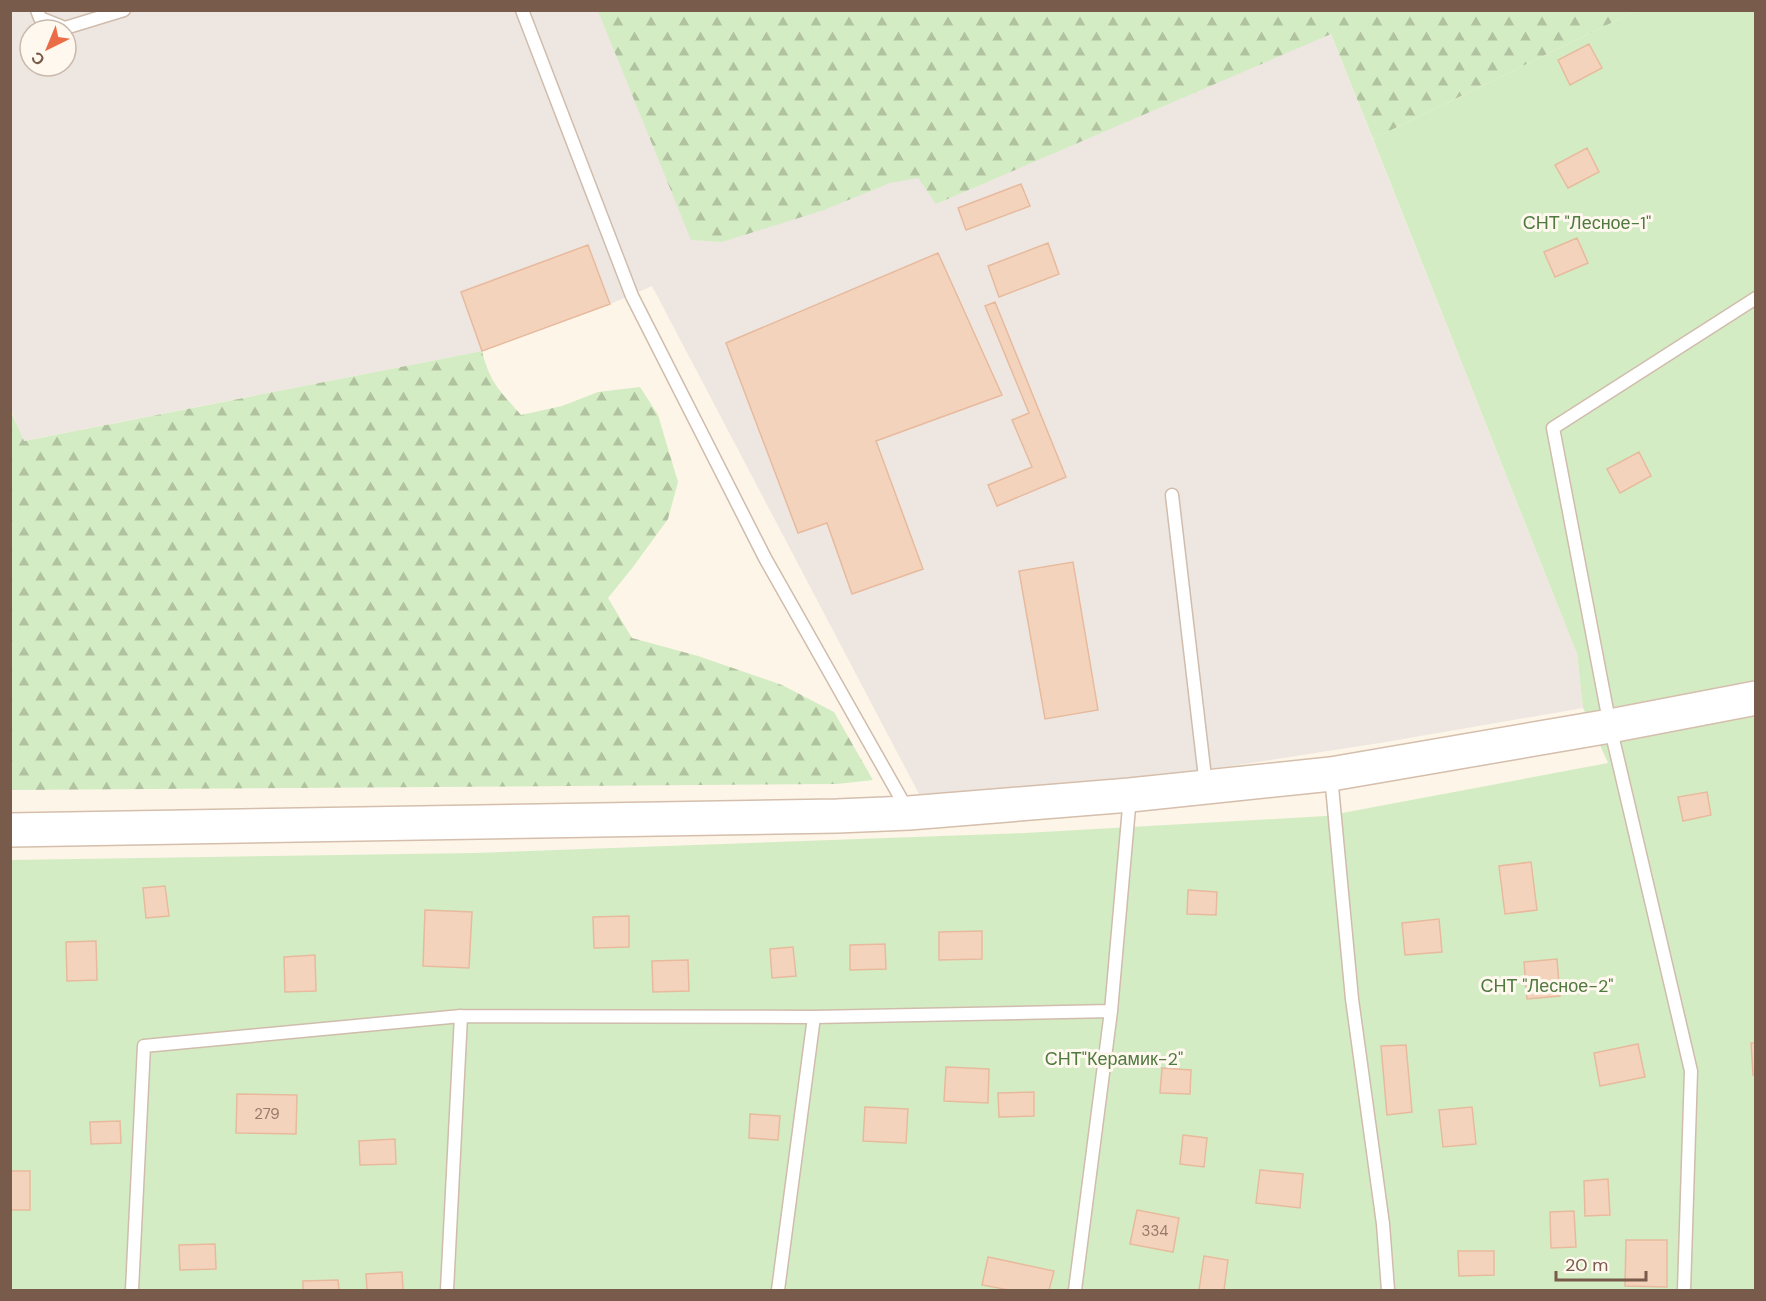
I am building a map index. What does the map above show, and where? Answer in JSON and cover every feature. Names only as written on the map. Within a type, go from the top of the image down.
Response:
[{"type":"street","points":[[10,830],[909,813],[1130,795],[1331,774],[1610,726],[1755,698]]},
{"type":"lane","points":[[37,10],[40,18],[65,28],[124,10]]},
{"type":"lane","points":[[522,10],[632,296],[765,558],[909,813]]},
{"type":"lane","points":[[1684,1290],[1690,1071],[1610,726],[1553,428],[1755,298]]},
{"type":"lane","points":[[1173,495],[1207,787]]},
{"type":"lane","points":[[1331,774],[1352,999],[1383,1224],[1388,1290]]},
{"type":"lane","points":[[1076,1290],[1111,1011],[1130,795]]},
{"type":"lane","points":[[132,1290],[144,1046],[461,1016],[814,1017],[1111,1011]]},
{"type":"lane","points":[[447,1290],[461,1016]]},
{"type":"lane","points":[[778,1290],[814,1017]]},
{"type":"shaded area","points":[[11,11],[1386,11],[1331,34],[1577,654],[1583,708],[1232,766],[1022,790],[919,794],[652,286],[610,304],[482,351],[23,441],[11,409]]},
{"type":"green space","points":[[598,11],[1636,11],[1373,139],[1331,34],[936,204],[918,178],[890,183],[824,210],[722,242],[691,240]]},
{"type":"green space","points":[[1636,11],[1755,11],[1755,1290],[11,1290],[10,860],[474,853],[1025,833],[1326,816],[1608,763],[1583,708],[1577,654],[1373,139]]},
{"type":"green space","points":[[482,351],[492,379],[521,415],[562,406],[598,392],[640,387],[658,415],[678,482],[668,519],[608,598],[632,638],[698,656],[782,685],[834,712],[873,780],[837,784],[11,790],[10,409],[24,441]]},
{"type":"building","points":[[1589,44],[1602,68],[1570,85],[1558,60]]},
{"type":"building","points":[[1587,148],[1599,172],[1568,188],[1555,165]]},
{"type":"building","points":[[1021,184],[1030,206],[966,230],[958,208]]},
{"type":"building","points":[[1577,238],[1588,263],[1555,277],[1544,252]]},
{"type":"building","points":[[1048,243],[1059,274],[999,297],[988,266]]},
{"type":"building","points":[[588,245],[610,304],[482,351],[461,292]]},
{"type":"building","points":[[938,253],[1002,395],[876,441],[923,569],[852,594],[827,523],[798,533],[726,343]]},
{"type":"building","points":[[995,302],[1066,477],[997,506],[988,485],[1032,467],[1012,420],[1029,413],[985,306]]},
{"type":"building","points":[[1639,452],[1651,476],[1620,493],[1607,469]]},
{"type":"building","points":[[1073,562],[1098,710],[1045,719],[1019,571]]},
{"type":"building","points":[[1707,792],[1711,815],[1683,821],[1678,797]]},
{"type":"building","points":[[1531,862],[1537,910],[1505,914],[1499,866]]},
{"type":"building","points":[[165,886],[169,916],[146,918],[143,888]]},
{"type":"building","points":[[1188,890],[1217,892],[1216,915],[1187,914]]},
{"type":"building","points":[[425,910],[472,912],[469,968],[423,966]]},
{"type":"building","points":[[629,916],[629,947],[594,948],[593,917]]},
{"type":"building","points":[[1439,919],[1442,952],[1405,955],[1402,923]]},
{"type":"building","points":[[982,931],[982,959],[939,960],[939,932]]},
{"type":"building","points":[[96,941],[97,980],[67,981],[66,942]]},
{"type":"building","points":[[885,944],[886,969],[850,970],[850,945]]},
{"type":"building","points":[[793,947],[796,976],[772,978],[770,949]]},
{"type":"building","points":[[315,955],[316,991],[285,992],[284,957]]},
{"type":"building","points":[[1557,959],[1560,996],[1527,999],[1524,962]]},
{"type":"building","points":[[688,960],[689,991],[653,992],[652,961]]},
{"type":"building","points":[[1751,1043],[1756,1043],[1756,1075],[1753,1075]]},
{"type":"building","points":[[1638,1044],[1645,1077],[1600,1086],[1594,1053]]},
{"type":"building","points":[[1406,1045],[1412,1112],[1387,1115],[1381,1046]]},
{"type":"building","points":[[946,1067],[989,1069],[988,1103],[944,1101]]},
{"type":"building","points":[[1162,1068],[1191,1070],[1190,1094],[1160,1093]]},
{"type":"building","points":[[1034,1092],[1034,1116],[999,1117],[998,1093]]},
{"type":"building","points":[[237,1094],[297,1095],[296,1134],[236,1133]]},
{"type":"building","points":[[865,1107],[908,1109],[906,1143],[863,1141]]},
{"type":"building","points":[[1472,1107],[1476,1144],[1443,1147],[1439,1110]]},
{"type":"building","points":[[750,1114],[780,1116],[778,1140],[749,1138]]},
{"type":"building","points":[[120,1121],[121,1143],[91,1144],[90,1122]]},
{"type":"building","points":[[1183,1135],[1207,1138],[1204,1167],[1180,1164]]},
{"type":"building","points":[[395,1139],[396,1164],[360,1165],[359,1141]]},
{"type":"building","points":[[1260,1170],[1303,1174],[1300,1208],[1256,1203]]},
{"type":"building","points":[[10,1171],[30,1171],[30,1210],[10,1210]]},
{"type":"building","points":[[1608,1179],[1610,1215],[1585,1216],[1584,1181]]},
{"type":"building","points":[[1137,1210],[1179,1218],[1173,1252],[1130,1244]]},
{"type":"building","points":[[1574,1211],[1576,1247],[1551,1248],[1550,1212]]},
{"type":"building","points":[[1626,1240],[1667,1240],[1667,1287],[1625,1286]]},
{"type":"building","points":[[215,1244],[216,1269],[180,1270],[179,1245]]},
{"type":"building","points":[[1458,1251],[1494,1251],[1494,1275],[1459,1276]]},
{"type":"building","points":[[1204,1256],[1228,1260],[1224,1290],[1199,1290]]},
{"type":"building","points":[[988,1257],[1054,1271],[1049,1290],[1009,1290],[982,1285]]},
{"type":"building","points":[[402,1272],[403,1290],[367,1290],[366,1274]]},
{"type":"building","points":[[338,1280],[339,1290],[303,1290],[303,1281]]},
{"type":"park label","name":"СНТ \"Лесное-1\"","points":[[1587,223]]},
{"type":"park label","name":"СНТ \"Лесное-2\"","points":[[1547,986]]},
{"type":"park label","name":"СНТ\"Керамик-2\"","points":[[1114,1059]]}]
